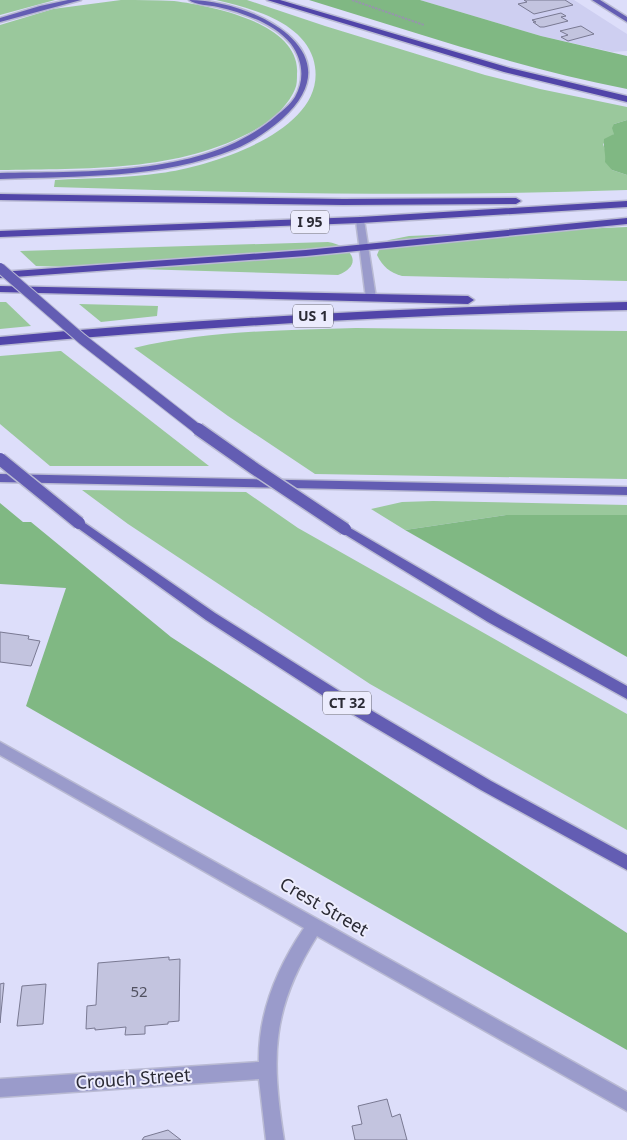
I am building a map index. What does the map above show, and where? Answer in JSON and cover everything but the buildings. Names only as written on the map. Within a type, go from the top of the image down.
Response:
[{"type":"highway","points":[[271,0],[508,70],[627,99]]},
{"type":"highway","points":[[0,197],[151,201],[394,203],[568,199],[623,204]]},
{"type":"highway","name":"I 95","points":[[0,234],[360,220],[623,204]]},
{"type":"highway","points":[[0,275],[50,270],[194,262],[627,221]]},
{"type":"highway","points":[[0,289],[627,305]]},
{"type":"highway","name":"US 1","points":[[0,341],[166,326],[302,317],[464,309],[627,305]]},
{"type":"main road","points":[[0,20],[42,7],[78,0]]},
{"type":"main road","points":[[0,176],[116,172],[185,161],[218,152],[243,141],[266,129],[284,115],[295,102],[305,83],[305,64],[298,47],[280,31],[252,16],[229,8],[192,0]]},
{"type":"main road","points":[[595,0],[627,20]]},
{"type":"main road","points":[[0,268],[69,329],[169,408],[253,468],[346,529],[494,618],[627,693]]},
{"type":"main road","name":"CT 32","points":[[0,459],[79,523],[172,591],[333,694],[445,762],[546,820],[627,863]]},
{"type":"main road","points":[[0,478],[627,490]]},
{"type":"street","points":[[360,220],[371,298]]},
{"type":"street","name":"Crest Street","points":[[0,748],[627,1102]]},
{"type":"street","points":[[275,1140],[266,1082],[267,1045],[283,978],[297,950],[314,925]]},
{"type":"street","name":"Crouch Street","points":[[0,1088],[267,1070]]},
{"type":"shaded area","points":[[420,0],[574,0],[627,34],[627,51],[612,52],[541,36]]},
{"type":"green space","points":[[0,0],[55,0],[0,15]]},
{"type":"green space","points":[[121,0],[174,1],[210,7],[251,20],[270,30],[285,42],[294,56],[297,80],[293,94],[282,109],[263,125],[233,141],[201,152],[169,160],[135,165],[101,168],[0,170],[0,25],[53,9]]},
{"type":"green space","points":[[216,0],[247,0],[485,75],[540,89],[627,107],[627,120],[614,124],[614,134],[603,144],[612,170],[627,175],[627,190],[484,193],[340,193],[54,187],[55,180],[148,175],[209,162],[264,140],[288,124],[306,105],[315,83],[313,58],[307,45],[298,34],[273,18],[244,7]]},
{"type":"green space","points":[[309,0],[420,0],[541,36],[627,56],[627,89],[507,60]]},
{"type":"green space","points":[[627,120],[627,175],[612,170],[605,162],[604,139],[614,134],[612,128],[614,124]]},
{"type":"green space","points":[[627,227],[627,281],[402,276],[393,273],[387,268],[377,255],[381,245],[389,240],[409,236]]},
{"type":"green space","points":[[328,242],[348,251],[353,261],[346,271],[338,275],[36,266],[20,251]]},
{"type":"green space","points":[[0,302],[6,302],[31,326],[0,329]]},
{"type":"green space","points":[[79,304],[158,306],[157,316],[101,322]]},
{"type":"green space","points":[[356,328],[627,331],[627,479],[315,474],[228,416],[134,348],[161,342],[216,335]]},
{"type":"green space","points":[[61,351],[209,466],[50,466],[0,424],[0,356]]},
{"type":"green space","points":[[82,490],[246,492],[298,528],[627,714],[627,830],[370,684],[128,524]]},
{"type":"green space","points":[[402,502],[627,505],[627,515],[506,515],[405,530],[371,509]]},
{"type":"green space","points":[[0,503],[23,522],[31,522],[171,637],[627,933],[627,1050],[26,706],[66,588],[0,584]]},
{"type":"green space","points":[[506,515],[627,515],[627,657],[405,530]]}]
